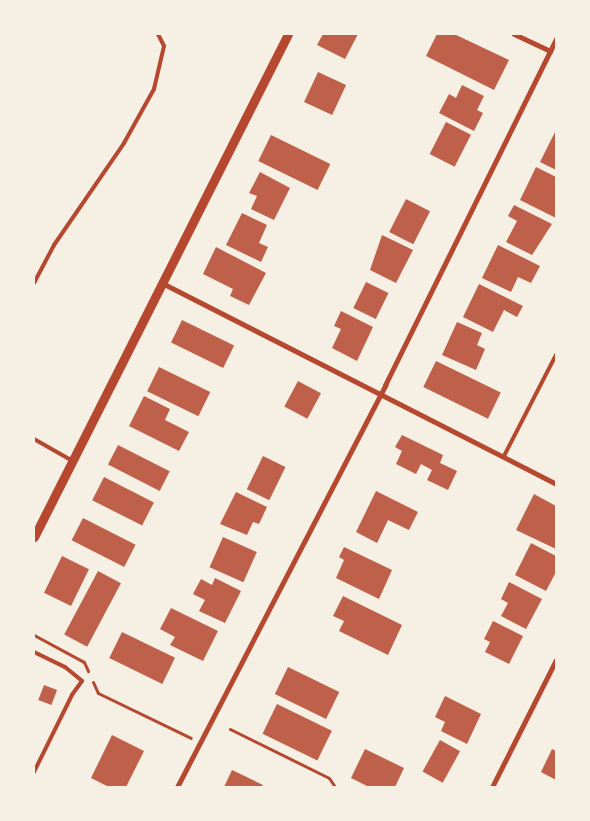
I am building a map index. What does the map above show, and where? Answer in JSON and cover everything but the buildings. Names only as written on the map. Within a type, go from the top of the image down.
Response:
[{"type":"street","points":[[34,537],[288,34]]},
{"type":"street","points":[[514,34],[550,51]]},
{"type":"street","points":[[177,787],[198,742],[382,392],[556,39]]},
{"type":"street","points":[[162,283],[382,392],[556,484]]},
{"type":"street","points":[[492,787],[556,660]]},
{"type":"lane","points":[[34,283],[54,245],[124,144],[154,88],[164,46],[158,34]]},
{"type":"lane","points":[[504,456],[556,355]]},
{"type":"lane","points":[[34,439],[72,460]]},
{"type":"lane","points":[[34,652],[65,667],[82,681],[72,695],[34,772]]},
{"type":"path","points":[[34,635],[84,662],[98,694],[198,742]]},
{"type":"path","points":[[230,729],[329,778],[335,787]]}]
